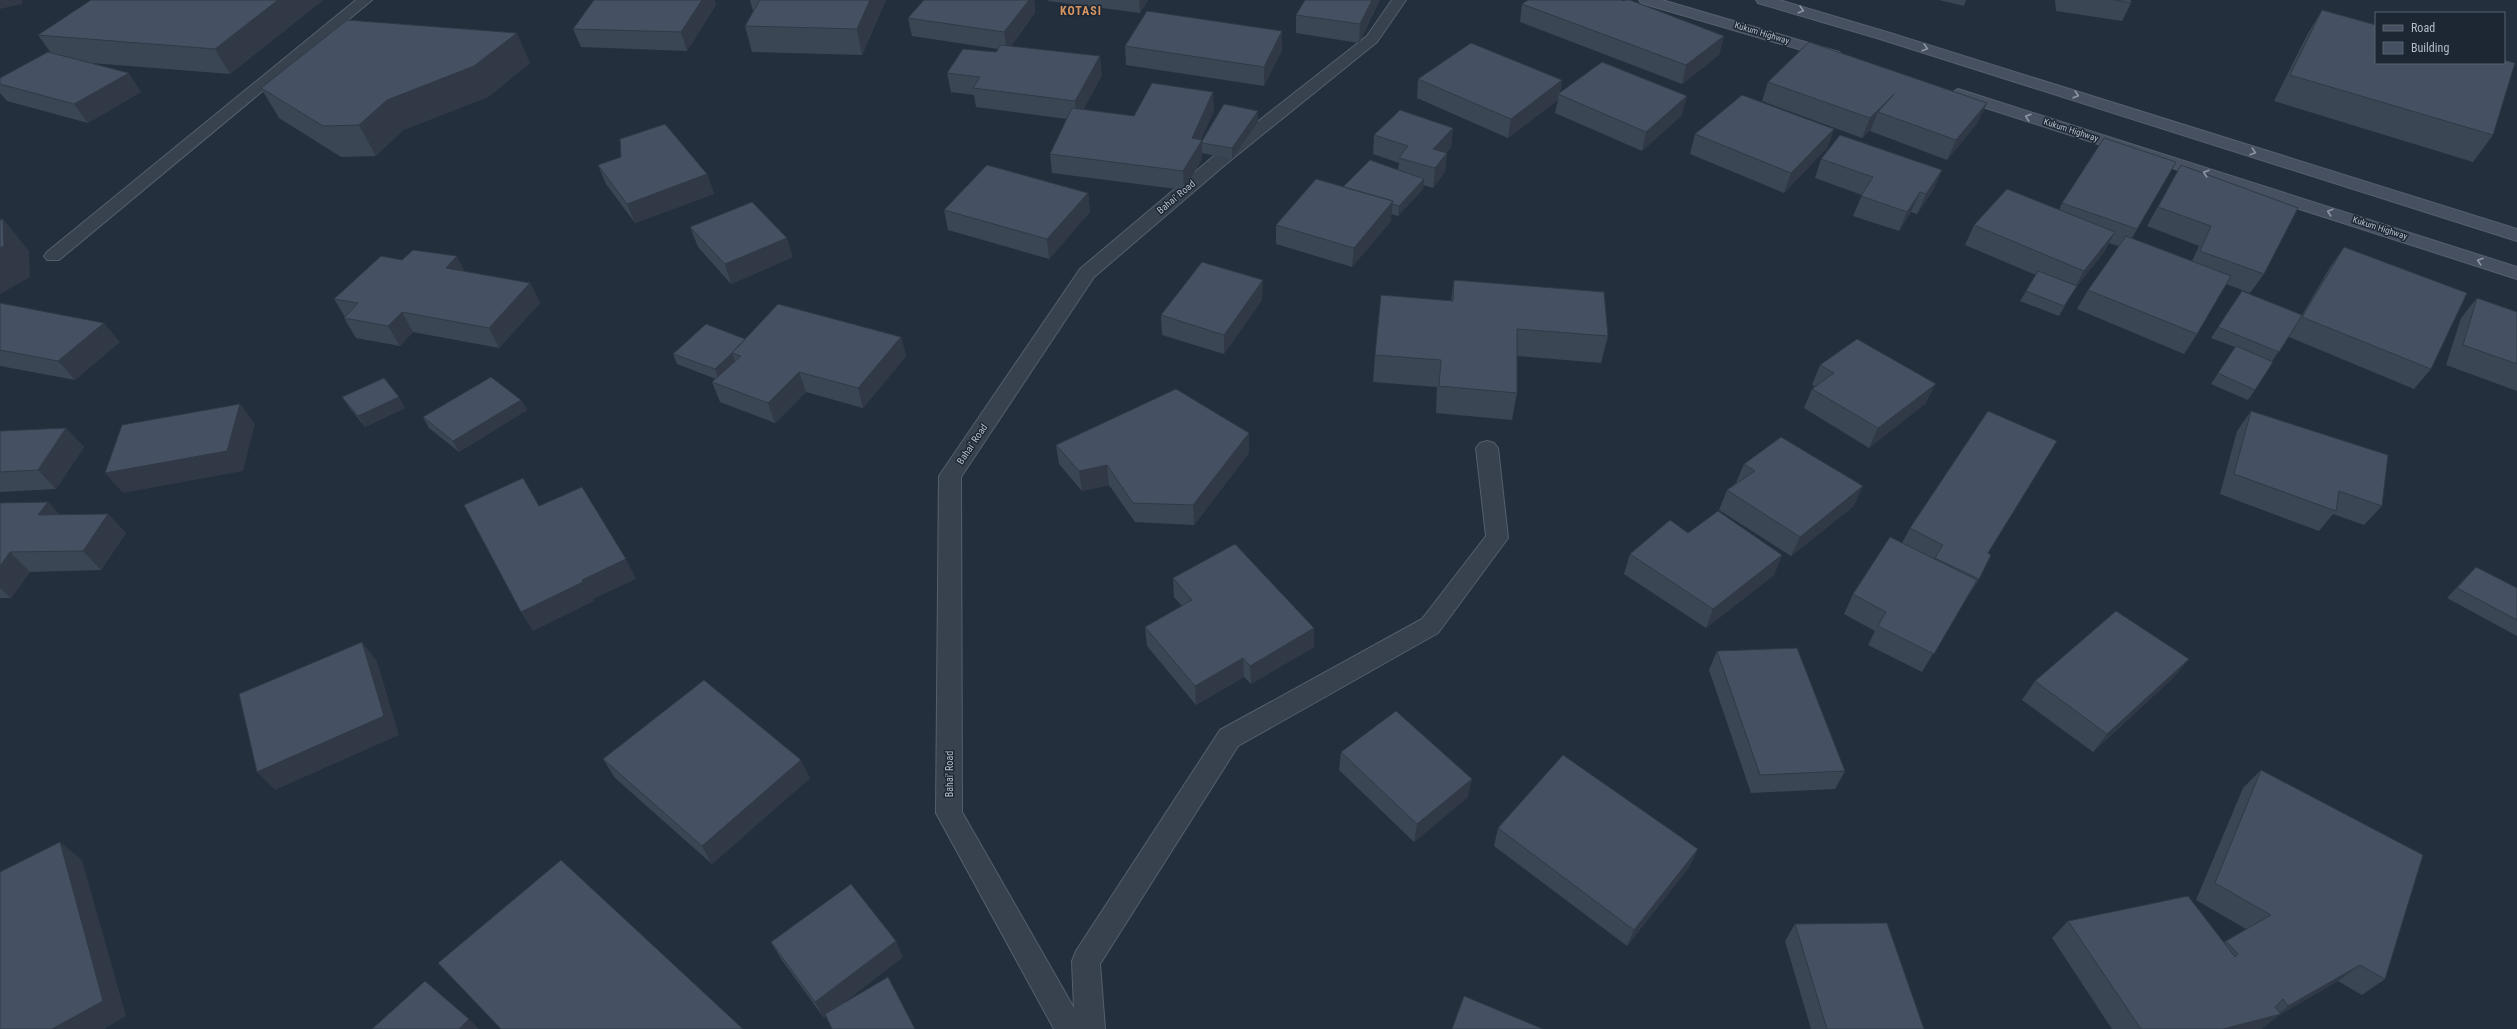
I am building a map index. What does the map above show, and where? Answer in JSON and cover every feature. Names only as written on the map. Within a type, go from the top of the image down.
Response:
[{"type":"main road","name":"Kukum Highway","points":[[1646,0],[1851,61]]},
{"type":"main road","points":[[1763,0],[1878,33],[2517,235]]},
{"type":"main road","name":"Kukum Highway","points":[[1942,89],[2517,273]]},
{"type":"street","points":[[53,256],[365,0]]},
{"type":"street","name":"Bahai' Road","points":[[1070,1029],[949,813],[950,476],[1087,273],[1220,160],[1372,39],[1400,0]]},
{"type":"street","points":[[1090,1029],[1086,961],[1229,738],[1430,626],[1497,538],[1487,448]]},
{"type":"building","points":[[91,0],[278,0],[215,49],[38,35]]},
{"type":"building","points":[[594,0],[702,0],[681,32],[573,29]]},
{"type":"building","points":[[760,0],[870,0],[857,29],[745,26]]},
{"type":"building","points":[[924,0],[1029,0],[1004,32],[908,18]]},
{"type":"building","points":[[1305,0],[1372,0],[1360,24],[1296,15]]},
{"type":"building","points":[[1528,0],[1630,0],[1724,36],[1686,65],[1522,4]]},
{"type":"building","points":[[2114,0],[2131,0],[2131,3]]},
{"type":"building","points":[[2322,10],[2375,25],[2375,64],[2505,64],[2505,60],[2515,63],[2493,135],[2290,75]]},
{"type":"building","points":[[1147,11],[1282,31],[1264,67],[1125,46]]},
{"type":"building","points":[[347,20],[517,33],[474,66],[387,100],[359,125],[323,126],[261,88]]},
{"type":"building","points":[[1809,42],[1987,103],[1956,140],[1878,112],[1895,93],[1870,118],[1768,82]]},
{"type":"building","points":[[1471,43],[1562,80],[1511,119],[1418,79]]},
{"type":"building","points":[[1001,45],[1100,56],[1075,101],[973,88],[980,77],[947,73],[963,49],[996,52]]},
{"type":"building","points":[[48,52],[129,73],[74,104],[0,84],[0,78]]},
{"type":"building","points":[[1602,62],[1687,96],[1646,132],[1558,94]]},
{"type":"building","points":[[1152,83],[1213,92],[1192,138],[1202,140],[1183,171],[1050,154],[1072,108],[1134,116]]},
{"type":"building","points":[[1742,95],[1834,129],[1791,173],[1695,134]]},
{"type":"building","points":[[1224,104],[1258,111],[1232,148],[1202,143],[1202,141]]},
{"type":"building","points":[[1400,110],[1453,128],[1433,149],[1447,153],[1435,168],[1399,158],[1408,146],[1374,135]]},
{"type":"building","points":[[665,124],[707,174],[627,204],[598,165],[621,157],[620,139]]},
{"type":"building","points":[[1840,135],[1942,170],[1926,194],[1920,192],[1907,212],[1861,196],[1873,177],[1821,159]]},
{"type":"building","points":[[2104,138],[2176,162],[2137,229],[2062,203]]},
{"type":"building","points":[[1370,160],[1424,179],[1399,206],[1392,204],[1393,201],[1343,187]]},
{"type":"building","points":[[987,165],[1088,193],[1047,239],[944,210]]},
{"type":"building","points":[[2181,165],[2298,208],[2264,274],[2200,251],[2211,226],[2158,207]]},
{"type":"building","points":[[1316,179],[1393,201],[1354,248],[1276,225]]},
{"type":"building","points":[[2007,189],[2115,232],[2084,271],[1974,225]]},
{"type":"building","points":[[752,202],[787,238],[725,264],[690,227]]},
{"type":"building","points":[[3,219],[4,246],[0,248],[0,220]]},
{"type":"building","points":[[2126,236],[2231,276],[2197,334],[2088,290]]},
{"type":"building","points":[[2344,247],[2467,293],[2431,369],[2302,317]]},
{"type":"building","points":[[413,250],[457,256],[446,268],[530,283],[489,328],[402,312],[388,326],[344,318],[358,303],[334,299],[381,256],[402,260]]},
{"type":"building","points":[[1202,262],[1263,280],[1224,335],[1161,315]]},
{"type":"building","points":[[2038,271],[2077,286],[2064,306],[2026,291]]},
{"type":"building","points":[[1454,280],[1604,292],[1608,336],[1517,329],[1517,393],[1439,386],[1441,360],[1375,355],[1381,295],[1453,301]]},
{"type":"building","points":[[2242,291],[2302,315],[2279,352],[2218,327]]},
{"type":"building","points":[[2477,298],[2517,312],[2517,364],[2463,345]]},
{"type":"building","points":[[0,303],[104,323],[58,361],[0,350]]},
{"type":"building","points":[[778,304],[901,337],[858,388],[799,372],[768,403],[712,382],[741,356],[732,353]]},
{"type":"building","points":[[706,324],[745,339],[715,369],[673,354]]},
{"type":"building","points":[[1857,339],[1936,384],[1878,428],[1812,389],[1834,373],[1820,365]]},
{"type":"building","points":[[2236,346],[2273,362],[2255,390],[2218,373]]},
{"type":"building","points":[[491,377],[521,400],[453,441],[423,417]]},
{"type":"building","points":[[384,378],[399,397],[358,416],[342,397]]},
{"type":"building","points":[[1176,389],[1249,433],[1193,505],[1133,503],[1107,465],[1079,471],[1056,445]]},
{"type":"building","points":[[240,404],[227,451],[105,473],[122,425]]},
{"type":"building","points":[[1988,411],[2057,441],[1988,553],[1991,555],[1979,579],[1935,558],[1943,545],[1910,528]]},
{"type":"building","points":[[2251,411],[2388,455],[2382,506],[2339,491],[2336,511],[2234,474]]},
{"type":"building","points":[[66,428],[38,470],[0,472],[0,431]]},
{"type":"building","points":[[1781,437],[1863,486],[1800,537],[1727,490],[1755,471],[1744,464]]},
{"type":"building","points":[[523,478],[539,506],[582,487],[626,559],[521,612],[464,505]]},
{"type":"building","points":[[48,502],[38,515],[108,514],[83,551],[10,552],[0,566],[0,503]]},
{"type":"building","points":[[1718,511],[1782,555],[1713,609],[1630,554],[1670,520],[1688,533]]},
{"type":"building","points":[[1890,537],[1977,580],[1934,654],[1878,626],[1886,612],[1853,594]]},
{"type":"building","points":[[1235,544],[1314,628],[1250,666],[1243,658],[1195,686],[1145,627],[1192,600],[1173,578]]},
{"type":"building","points":[[2476,567],[2517,588],[2517,620],[2457,588]]},
{"type":"building","points":[[2116,611],[2189,659],[2107,734],[2035,681]]},
{"type":"building","points":[[362,642],[384,716],[257,772],[239,694]]},
{"type":"building","points":[[1797,648],[1845,771],[1760,775],[1717,651]]},
{"type":"building","points":[[704,680],[801,760],[702,846],[603,759]]},
{"type":"building","points":[[1396,711],[1472,779],[1417,824],[1341,752]]},
{"type":"building","points":[[1563,755],[1698,849],[1634,930],[1498,828]]},
{"type":"building","points":[[2261,770],[2423,855],[2385,979],[2360,965],[2288,1006],[2283,999],[2275,1007],[2281,1014],[2223,1029],[2141,1029],[2068,921],[2188,896],[2235,957],[2238,954],[2226,941],[2271,915],[2215,883]]},
{"type":"building","points":[[60,842],[103,1001],[52,1029],[0,1029],[0,872]]},
{"type":"building","points":[[561,860],[743,1029],[501,1029],[438,963]]},
{"type":"building","points":[[851,884],[896,941],[815,1002],[771,942]]},
{"type":"building","points":[[1887,923],[1924,1029],[1827,1029],[1795,924]]},
{"type":"building","points":[[888,977],[915,1029],[832,1029],[825,1014]]},
{"type":"building","points":[[425,981],[469,1019],[459,1029],[372,1029]]},
{"type":"building","points":[[1464,996],[1543,1029],[1452,1029]]},
{"type":"district","name":"KOTASI","points":[[1081,11]]}]
